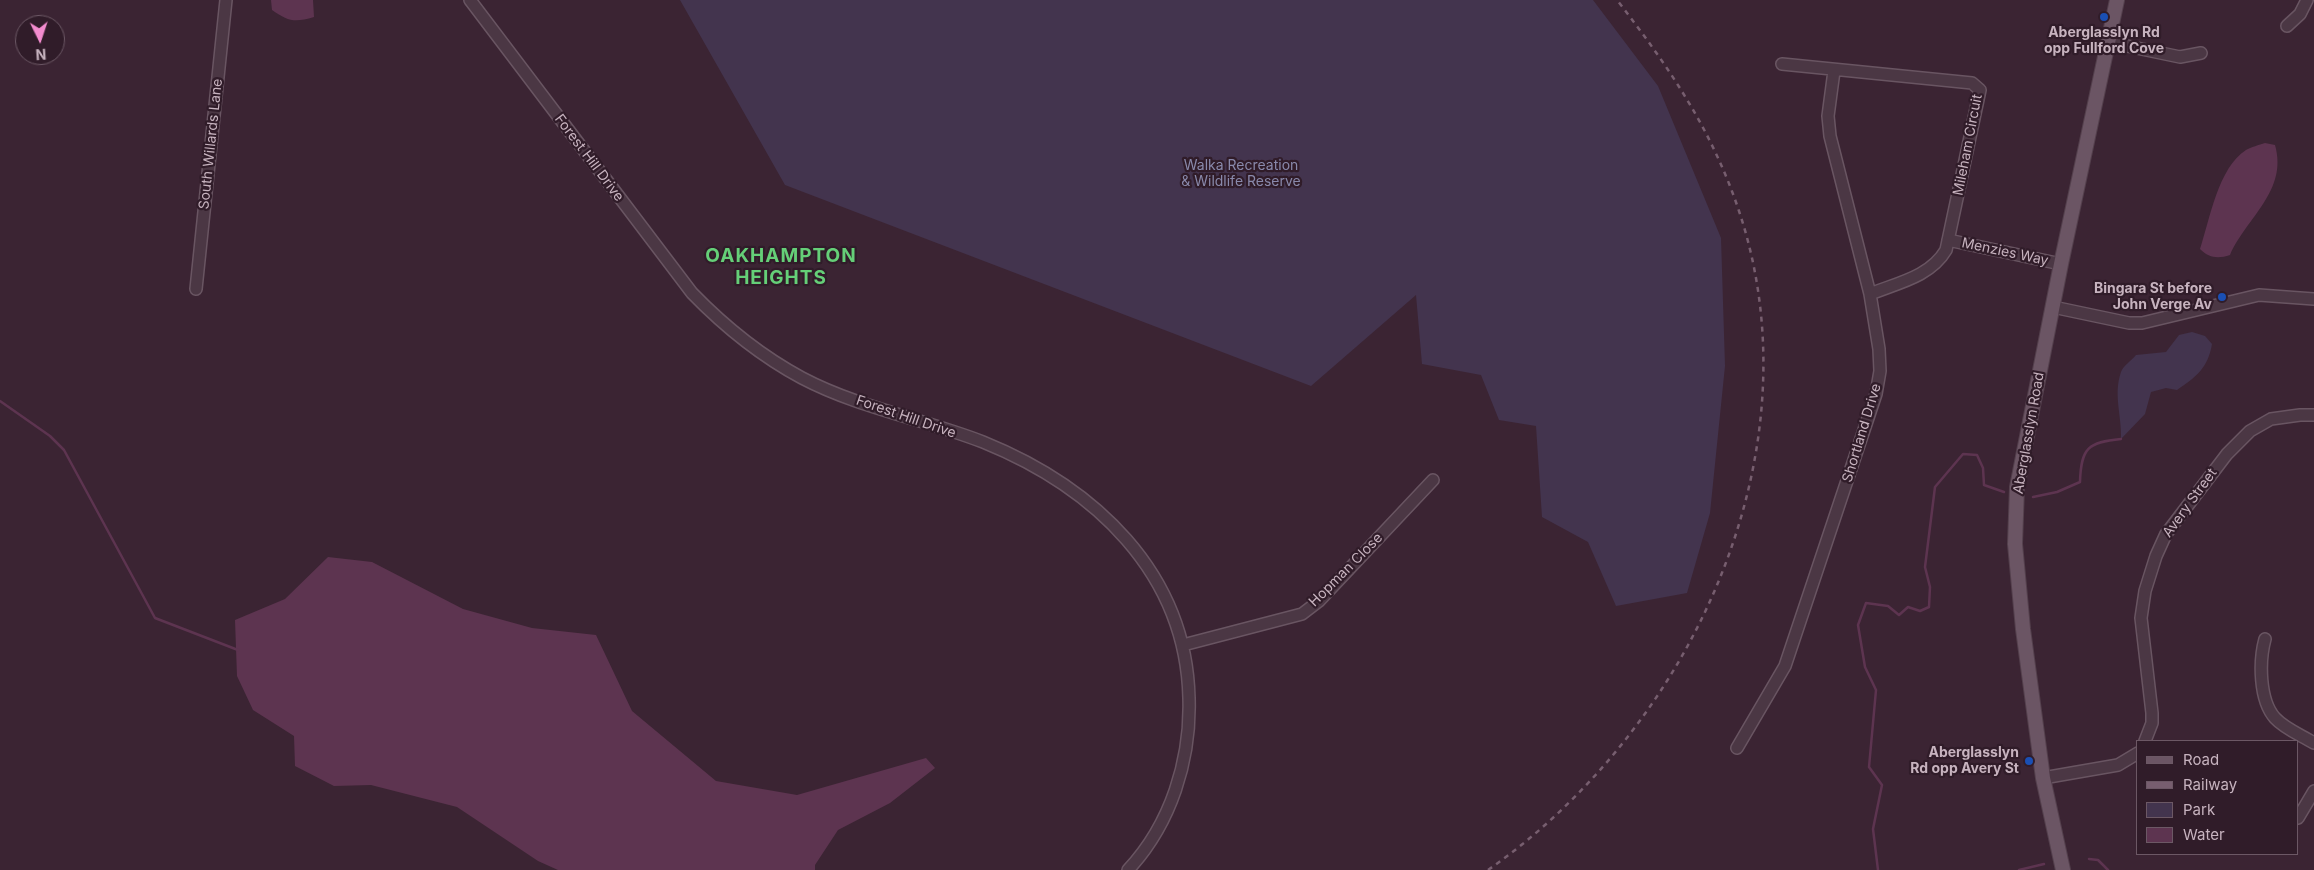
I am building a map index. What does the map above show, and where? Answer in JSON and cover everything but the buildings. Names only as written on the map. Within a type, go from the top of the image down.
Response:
[{"type":"main road","name":"Aberglasslyn Road","points":[[2063,870],[2043,778],[2023,629],[2014,544],[2017,487],[2061,264],[2117,0]]},
{"type":"street","name":"South Willards Lane","points":[[196,289],[226,0]]},
{"type":"street","name":"Forest Hill Drive","points":[[470,0],[692,294],[756,351],[804,379],[854,400],[983,442],[1037,468],[1087,501],[1125,536],[1147,563],[1167,598],[1183,645],[1189,680],[1190,713],[1183,765],[1171,803],[1158,827],[1128,870]]},
{"type":"street","points":[[2287,26],[2300,14],[2306,0]]},
{"type":"street","points":[[2108,42],[2180,57],[2201,53]]},
{"type":"street","name":"Mileham Circuit","points":[[1782,64],[1834,71],[1972,83],[1980,90],[1948,240],[1941,258],[1927,271],[1870,294]]},
{"type":"street","name":"Shortland Drive","points":[[1737,748],[1785,666],[1815,582],[1876,394],[1880,370],[1880,349],[1870,294],[1830,136],[1828,116],[1834,71]]},
{"type":"street","name":"Menzies Way","points":[[1948,240],[2061,264]]},
{"type":"street","points":[[2053,307],[2129,323],[2142,323],[2260,295],[2314,299]]},
{"type":"street","name":"Avery Street","points":[[2145,740],[2152,723],[2152,713],[2141,618],[2145,591],[2156,556],[2166,534],[2227,454],[2250,431],[2271,419],[2300,415],[2314,416]]},
{"type":"street","name":"Hopman Close","points":[[1183,645],[1302,614],[1319,602],[1433,480]]},
{"type":"street","points":[[2265,639],[2260,661],[2263,685],[2269,708],[2280,723],[2314,742]]},
{"type":"street","points":[[2043,778],[2118,765],[2136,754]]},
{"type":"street","points":[[2299,816],[2314,791]]},
{"type":"green space","name":"Walka Recreation & Wildlife Reserve","points":[[680,0],[1593,0],[1658,86],[1721,238],[1725,366],[1710,513],[1687,593],[1616,606],[1588,542],[1542,517],[1536,426],[1499,420],[1481,375],[1422,364],[1416,295],[1311,386],[785,185]]},
{"type":"green space","points":[[2192,332],[2205,336],[2212,344],[2204,366],[2190,381],[2177,390],[2166,388],[2151,392],[2145,414],[2121,439],[2118,389],[2122,370],[2136,355],[2166,352],[2179,335]]},
{"type":"water","points":[[271,0],[313,0],[314,17],[301,20],[287,19],[272,10]]},
{"type":"water","points":[[2265,143],[2275,145],[2276,176],[2271,190],[2237,241],[2230,255],[2222,257],[2210,256],[2200,249],[2222,181],[2236,158],[2246,150]]},
{"type":"water","points":[[328,557],[372,562],[463,609],[532,628],[596,635],[632,711],[716,781],[797,795],[926,758],[935,768],[890,803],[838,830],[815,865],[815,870],[558,870],[538,861],[457,807],[371,785],[334,786],[295,766],[294,736],[253,710],[237,676],[235,620],[285,599]]},
{"type":"waterway","points":[[0,401],[50,436],[64,450],[155,618],[238,650]]},
{"type":"waterway","points":[[2033,497],[2057,492],[2080,482],[2082,461],[2088,449],[2101,442],[2121,439]]},
{"type":"waterway","points":[[1878,870],[1873,829],[1882,785],[1869,767],[1876,690],[1865,667],[1858,625],[1866,603],[1888,606],[1899,615],[1908,607],[1920,611],[1929,607],[1930,587],[1925,567],[1935,487],[1963,454],[1977,455],[1983,468],[1984,485],[2004,492]]},
{"type":"waterway","points":[[2089,859],[2098,860],[2108,870]]},
{"type":"waterway","points":[[2019,870],[2044,864]]},
{"type":"railway","points":[[1488,870],[1560,811],[1624,742],[1678,664],[1720,579],[1748,489],[1762,397],[1760,303],[1739,211],[1716,153],[1687,100],[1654,50],[1617,0]]},
{"type":"place","name":"Aberglasslyn Rd opp Fullford Cove","points":[[2104,17]]},
{"type":"place","name":"Bingara St before John Verge Av","points":[[2222,297]]},
{"type":"place","name":"Aberglasslyn Rd opp Avery St","points":[[2029,761]]},
{"type":"district","name":"OAKHAMPTON HEIGHTS","points":[[781,267]]}]
